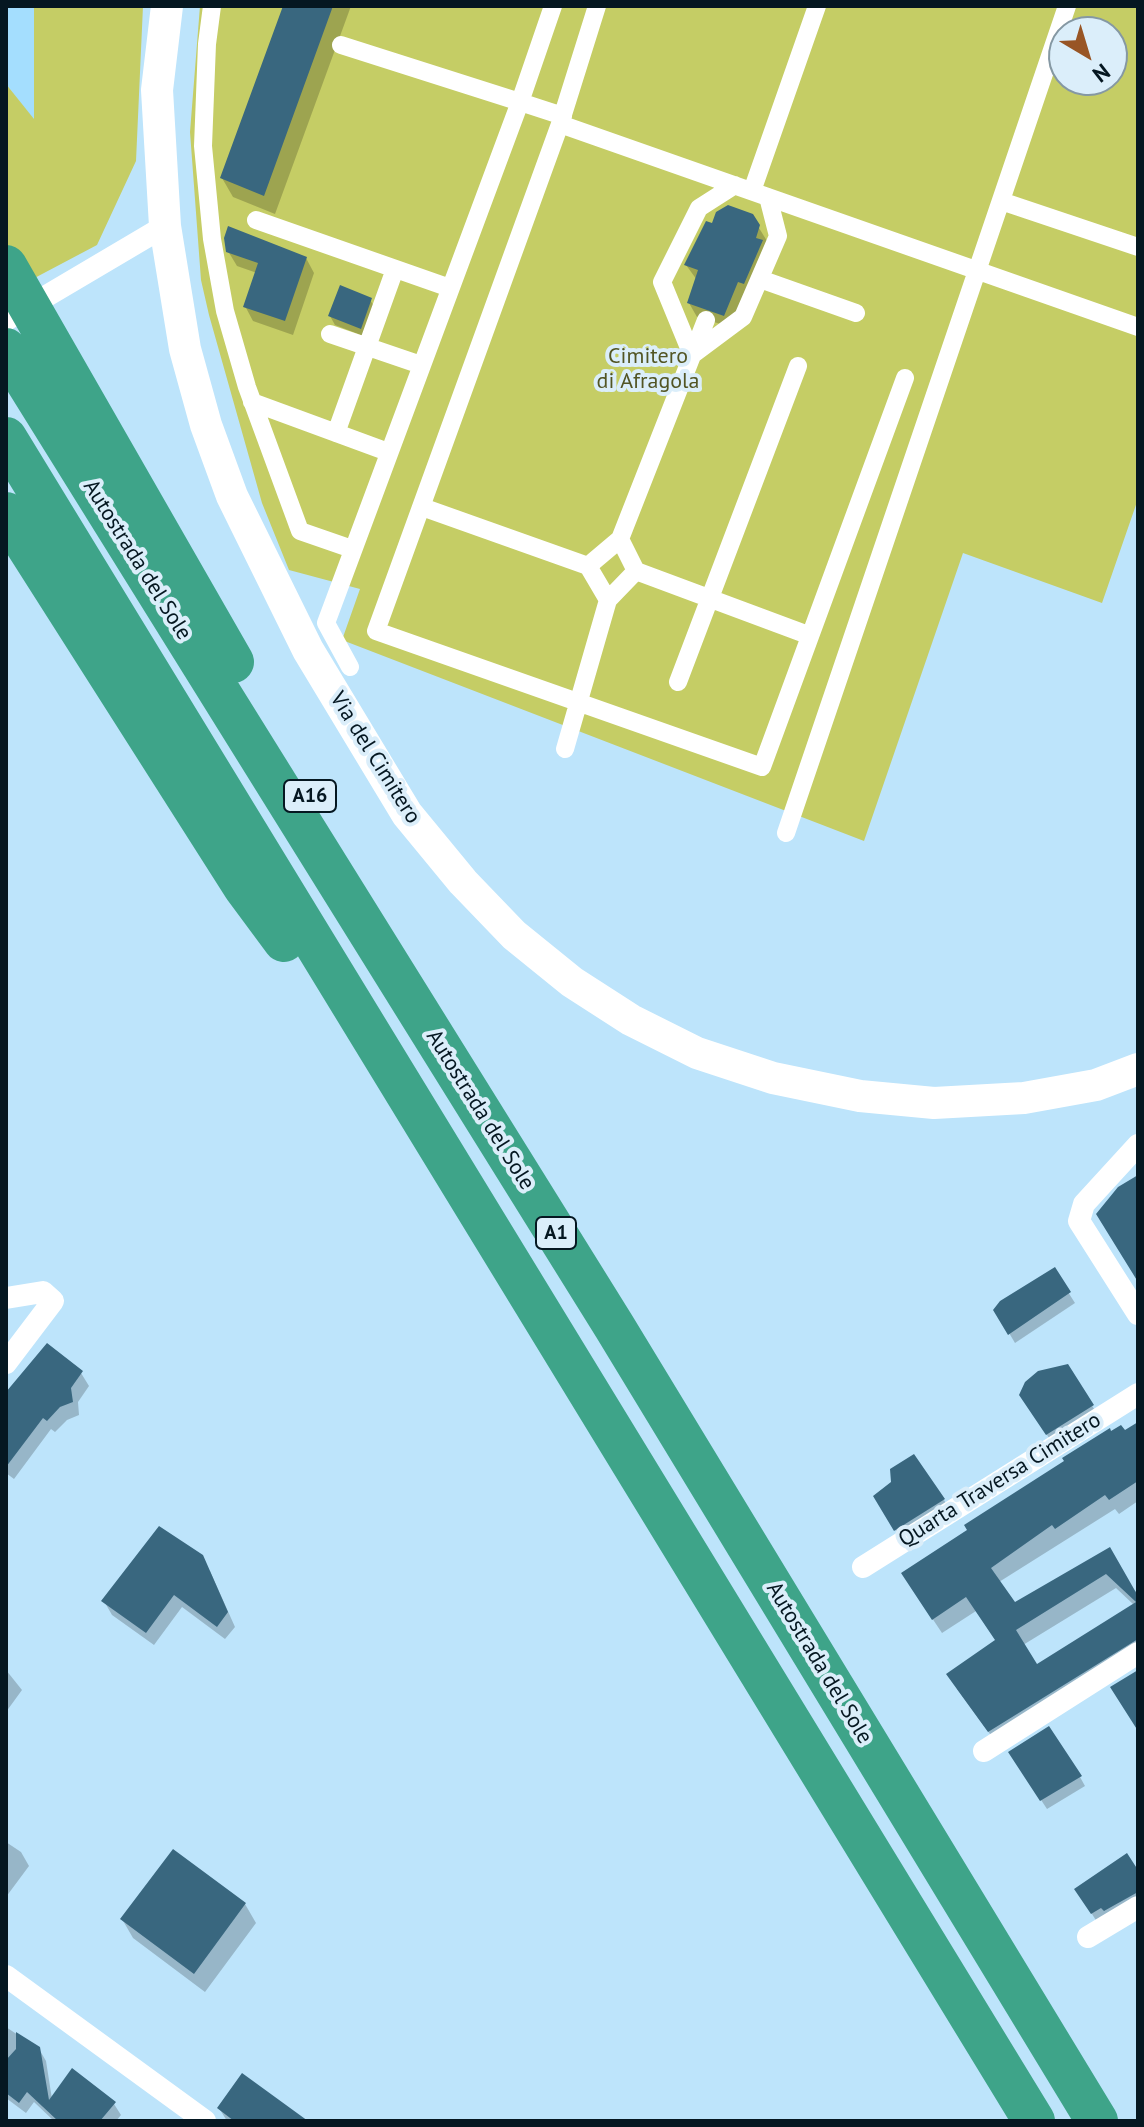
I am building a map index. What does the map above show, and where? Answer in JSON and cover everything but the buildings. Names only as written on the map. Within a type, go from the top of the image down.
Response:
[{"type":"highway","name":"A16","points":[[6,266],[614,1326]]},
{"type":"highway","name":"Autostrada del Sole","points":[[6,349],[614,1326],[1097,2121]]},
{"type":"highway","name":"A1","points":[[6,438],[1034,2121]]},
{"type":"highway","points":[[6,513],[244,887],[443,1154]]},
{"type":"main road","name":"Via del Cimitero","points":[[167,6],[157,90],[165,226],[185,349],[206,425],[232,496],[308,650],[407,814],[463,882],[514,935],[572,982],[631,1020],[697,1053],[773,1078],[860,1096],[934,1103],[1024,1098],[1096,1085],[1138,1069]]},
{"type":"street","points":[[212,6],[207,44],[203,146],[212,239],[225,311],[252,402],[300,531],[352,549]]},
{"type":"street","points":[[350,667],[326,623],[553,6]]},
{"type":"street","points":[[597,6],[561,120],[376,631],[762,767],[905,378]]},
{"type":"street","points":[[692,355],[743,317],[778,236],[752,191],[817,6]]},
{"type":"street","points":[[786,833],[1067,6]]},
{"type":"street","points":[[341,45],[520,102],[752,191],[1138,327]]},
{"type":"street","points":[[692,355],[662,282],[699,208],[752,191]]},
{"type":"street","points":[[1001,201],[1138,247]]},
{"type":"street","points":[[256,220],[450,288]]},
{"type":"street","points":[[6,320],[165,226]]},
{"type":"street","points":[[336,433],[395,269]]},
{"type":"street","points":[[760,279],[856,313]]},
{"type":"street","points":[[588,566],[620,539],[706,320]]},
{"type":"street","points":[[330,334],[421,365]]},
{"type":"street","points":[[678,682],[712,600],[798,366]]},
{"type":"street","points":[[252,402],[388,452]]},
{"type":"street","points":[[422,507],[588,566],[608,600]]},
{"type":"street","points":[[620,539],[636,571],[808,635]]},
{"type":"street","points":[[565,749],[608,600],[636,571]]},
{"type":"street","points":[[1138,1145],[1084,1204],[1079,1221],[1138,1314]]},
{"type":"street","points":[[6,1298],[43,1292],[53,1301],[6,1363]]},
{"type":"street","name":"Quarta Traversa Cimitero","points":[[863,1567],[1138,1394]]},
{"type":"street","points":[[984,1751],[1138,1653]]},
{"type":"street","points":[[1088,1937],[1138,1907]]},
{"type":"street","points":[[6,1976],[205,2121]]},
{"type":"shaded area","points":[[6,6],[75,6],[34,120],[6,84]]},
{"type":"green space","points":[[34,6],[143,6],[136,161],[97,245],[27,282],[6,247],[6,84],[34,119]]},
{"type":"green space","name":"Cimitero di Afragola","points":[[200,6],[1138,6],[1138,499],[1102,603],[963,553],[864,841],[342,640],[360,589],[289,570],[262,503],[201,280],[190,132]]}]
